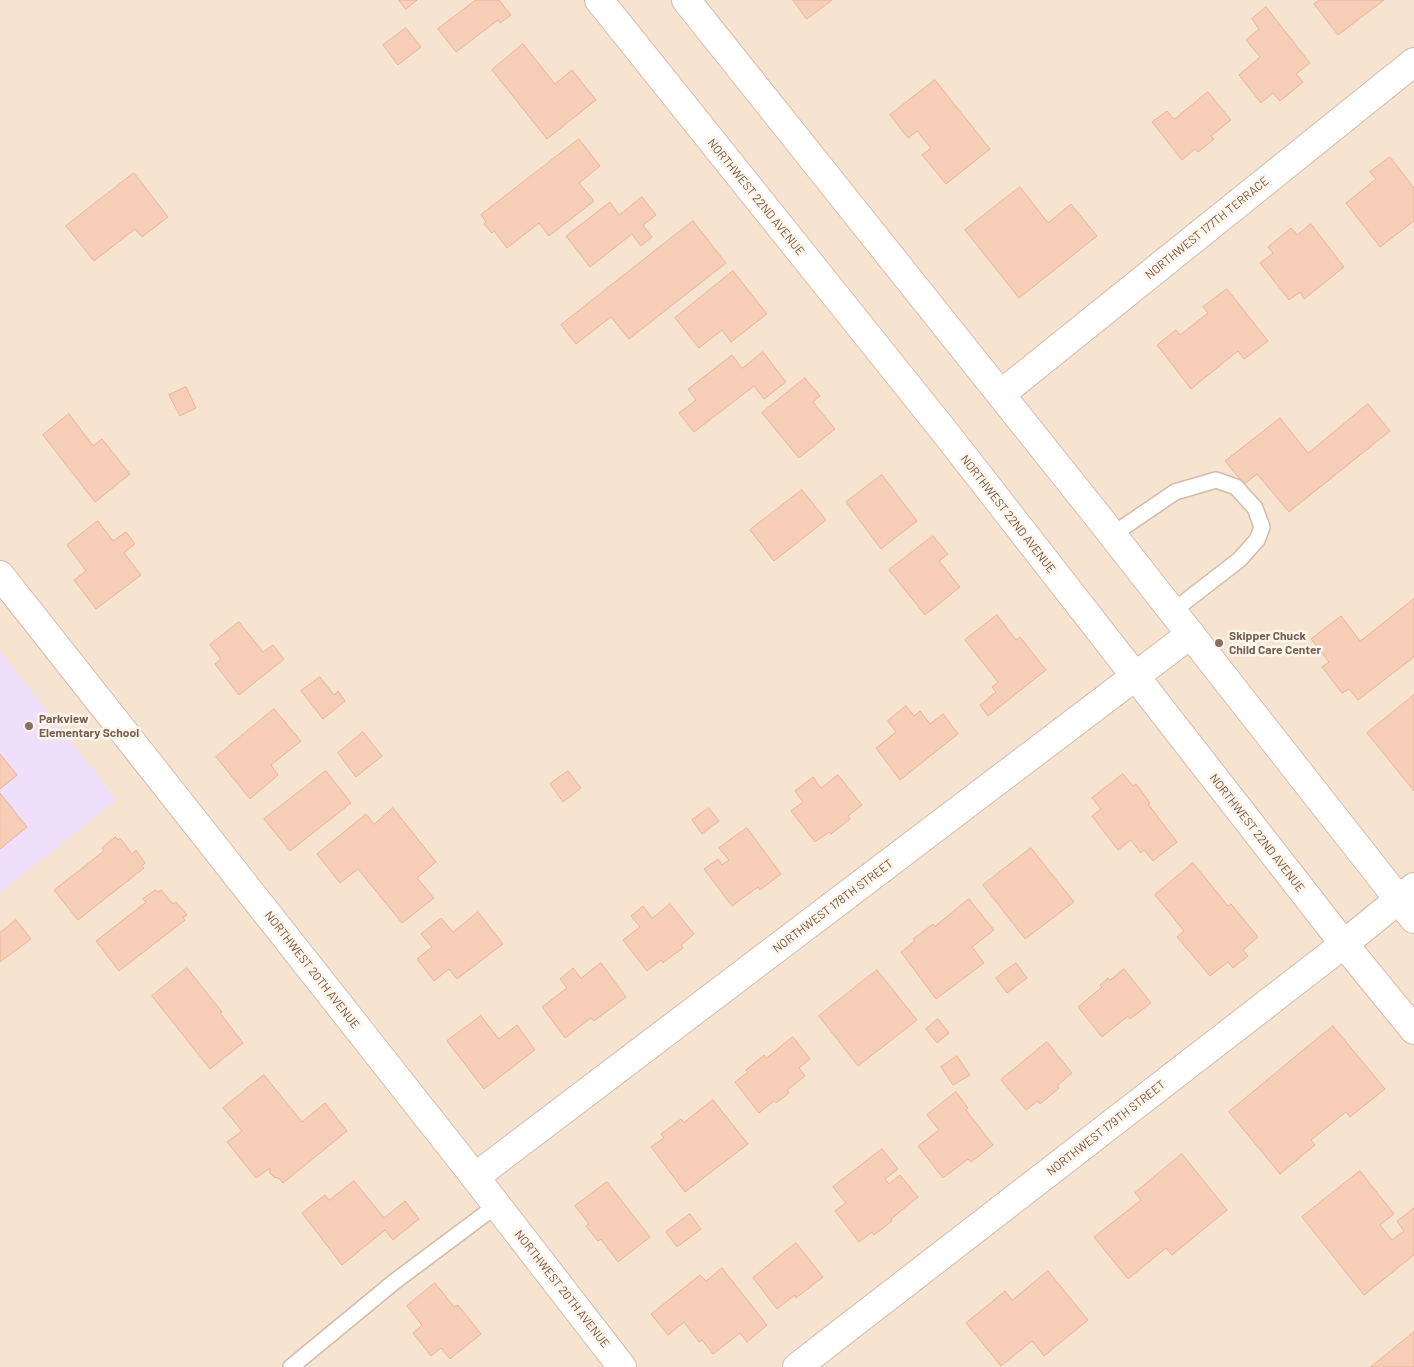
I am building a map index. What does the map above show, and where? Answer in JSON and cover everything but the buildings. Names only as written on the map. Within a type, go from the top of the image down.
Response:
[{"type":"street","name":"NORTHWEST 22ND AVENUE","points":[[598,0],[948,436],[1344,944],[1414,1030]]},
{"type":"street","points":[[686,0],[1191,634],[1409,902]]},
{"type":"street","name":"NORTHWEST 177TH TERRACE","points":[[1001,394],[1414,62]]},
{"type":"street","name":"NORTHWEST 20TH AVENUE","points":[[0,575],[497,1205],[622,1367]]},
{"type":"street","name":"NORTHWEST 178TH STREET","points":[[475,1177],[1191,634]]},
{"type":"street","name":"NORTHWEST 179TH STREET","points":[[797,1367],[1344,944],[1409,902]]},
{"type":"lane","points":[[1112,535],[1175,492],[1216,480],[1236,487],[1255,508],[1262,527],[1257,540],[1239,560],[1173,611]]},
{"type":"lane","points":[[291,1367],[394,1282],[497,1205]]},
{"type":"shaded area","points":[[0,0],[1414,0],[1414,1367],[0,1367],[0,893],[117,800],[0,651]]},
{"type":"shaded area","name":"Parkview Elementary School","points":[[0,651],[117,800],[0,893]]},
{"type":"place","name":"Skipper Chuck Child Care Center","points":[[1219,643]]},
{"type":"place","name":"Parkview Elementary School","points":[[29,726]]}]
